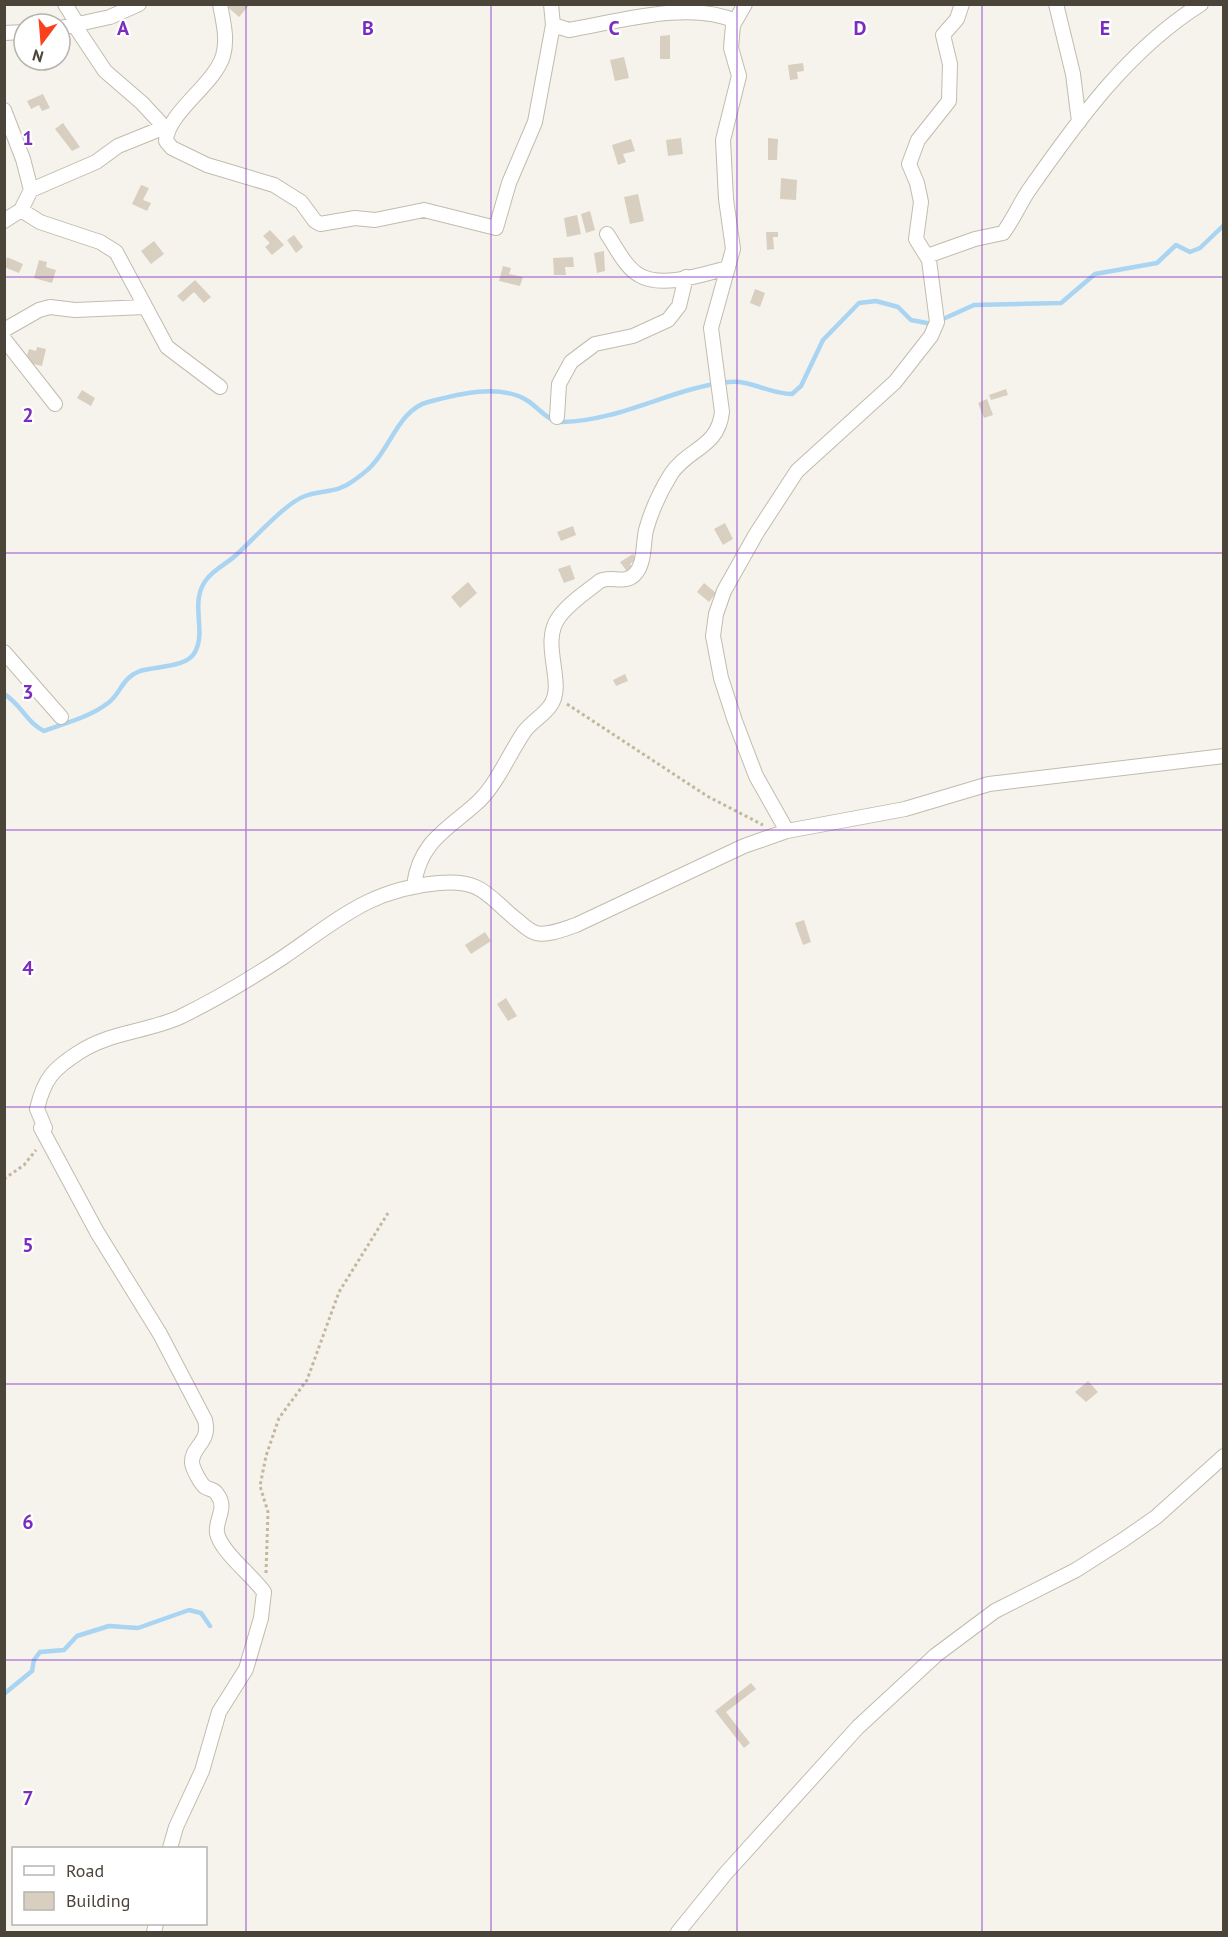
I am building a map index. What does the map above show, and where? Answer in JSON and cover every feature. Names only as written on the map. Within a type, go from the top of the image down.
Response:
[{"type":"street","points":[[64,4],[105,71],[142,103],[167,129],[166,141],[171,148],[207,165],[274,184],[301,202],[315,221],[320,224],[355,218],[375,220],[424,210],[459,217],[494,229],[508,183],[535,122],[554,24],[551,4]]},
{"type":"street","points":[[72,26],[110,17],[139,4]]},
{"type":"street","points":[[31,189],[96,162],[118,146],[167,129],[206,84],[223,55],[225,38],[220,4]]},
{"type":"street","points":[[414,885],[420,859],[428,847],[454,820],[479,801],[525,731],[549,708],[555,695],[551,644],[558,618],[600,581],[628,579],[636,574],[646,530],[671,473],[716,434],[720,425],[722,412],[711,328],[734,242],[726,199],[723,140],[739,76],[732,48],[735,21],[745,4]]},
{"type":"street","points":[[784,832],[756,776],[721,678],[713,636],[716,614],[724,591],[756,534],[797,471],[872,406],[895,382],[931,336],[937,322],[927,256],[916,238],[921,202],[909,161],[918,140],[947,105],[950,64],[943,35],[957,19],[962,4]]},
{"type":"street","points":[[1056,4],[1074,74],[1078,122]]},
{"type":"street","points":[[927,256],[975,239],[1003,233],[1028,191],[1078,122],[1117,74],[1162,32],[1201,4]]},
{"type":"street","points":[[554,24],[569,30],[665,14],[699,11],[722,14],[735,21]]},
{"type":"street","points":[[4,111],[23,159],[31,189],[21,210],[4,221]]},
{"type":"street","points":[[21,210],[40,222],[100,242],[116,252],[173,354],[220,387]]},
{"type":"street","points":[[607,234],[629,266],[639,275],[656,280],[686,277],[728,268]]},
{"type":"street","points":[[557,417],[559,384],[571,362],[595,344],[633,336],[668,320],[679,306],[686,277]]},
{"type":"street","points":[[4,330],[39,310],[50,307],[75,310],[145,307]]},
{"type":"street","points":[[4,339],[55,404]]},
{"type":"street","points":[[4,652],[61,717]]},
{"type":"street","points":[[170,1847],[202,1771],[219,1712],[246,1669],[261,1618],[264,1592],[219,1539],[216,1525],[223,1510],[220,1499],[216,1492],[203,1485],[193,1465],[194,1455],[206,1435],[205,1420],[160,1334],[97,1232],[40,1128],[45,1128],[37,1109],[50,1074],[81,1050],[113,1036],[157,1027],[182,1016],[271,965],[360,903],[414,885],[443,882],[475,886],[488,892],[528,929],[537,933],[553,932],[576,925],[744,846],[784,832],[905,810],[988,784],[1224,756]]},
{"type":"street","points":[[678,1932],[726,1873],[858,1727],[936,1654],[995,1611],[1076,1570],[1124,1540],[1156,1516],[1224,1456]]},
{"type":"path","points":[[555,695],[707,796],[784,832]]},
{"type":"path","points":[[4,1179],[34,1153],[45,1128]]},
{"type":"path","points":[[264,1592],[269,1530],[260,1477],[266,1456],[279,1418],[307,1380],[339,1292],[388,1212]]},
{"type":"building","points":[[224,4],[250,4],[239,17]]},
{"type":"building","points":[[670,35],[670,59],[660,59],[660,36]]},
{"type":"building","points":[[624,57],[629,78],[615,81],[610,60]]},
{"type":"building","points":[[803,63],[804,71],[797,72],[798,79],[790,80],[788,65]]},
{"type":"building","points":[[43,94],[50,108],[42,111],[39,105],[31,109],[27,101]]},
{"type":"building","points":[[63,123],[80,147],[72,151],[55,129]]},
{"type":"building","points":[[681,138],[683,154],[668,156],[666,140]]},
{"type":"building","points":[[768,138],[778,139],[777,160],[768,160]]},
{"type":"building","points":[[631,139],[635,151],[623,154],[626,162],[618,165],[612,145]]},
{"type":"building","points":[[781,178],[797,180],[796,200],[780,199]]},
{"type":"building","points":[[141,185],[149,188],[143,200],[151,203],[147,211],[132,204]]},
{"type":"building","points":[[638,194],[644,221],[630,224],[624,197]]},
{"type":"building","points":[[590,211],[595,230],[586,233],[581,214]]},
{"type":"building","points":[[577,215],[581,234],[567,237],[564,218]]},
{"type":"building","points":[[270,230],[284,245],[272,255],[265,247],[270,243],[263,236]]},
{"type":"building","points":[[766,232],[778,232],[778,237],[773,237],[774,249],[767,250]]},
{"type":"building","points":[[294,235],[303,247],[296,253],[287,240]]},
{"type":"building","points":[[154,241],[164,254],[151,264],[141,251]]},
{"type":"building","points":[[604,251],[605,271],[597,273],[594,253]]},
{"type":"building","points":[[7,257],[23,264],[19,273],[4,267]]},
{"type":"building","points":[[573,257],[574,267],[565,267],[566,275],[554,275],[553,258]]},
{"type":"building","points":[[39,260],[47,262],[46,267],[56,270],[52,283],[34,278]]},
{"type":"building","points":[[503,266],[511,268],[509,274],[523,277],[520,286],[499,281]]},
{"type":"building","points":[[195,280],[211,297],[204,303],[194,292],[183,302],[177,296]]},
{"type":"building","points":[[755,289],[765,293],[760,307],[750,303]]},
{"type":"building","points":[[37,347],[46,349],[42,366],[22,361],[29,349],[36,351]]},
{"type":"building","points":[[1006,389],[1008,395],[991,400],[989,395]]},
{"type":"building","points":[[82,390],[95,398],[91,406],[77,398]]},
{"type":"building","points":[[987,399],[993,415],[984,418],[978,403]]},
{"type":"building","points":[[725,523],[733,539],[723,545],[714,529]]},
{"type":"building","points":[[573,526],[576,535],[561,541],[557,532]]},
{"type":"building","points":[[633,554],[636,560],[630,564],[634,570],[628,573],[620,562]]},
{"type":"building","points":[[570,565],[575,579],[564,583],[558,569]]},
{"type":"building","points":[[468,582],[477,593],[460,608],[451,597]]},
{"type":"building","points":[[704,583],[716,593],[709,602],[697,592]]},
{"type":"building","points":[[625,674],[628,681],[616,686],[613,680]]},
{"type":"building","points":[[804,920],[811,942],[803,945],[795,923]]},
{"type":"building","points":[[485,932],[491,941],[471,954],[465,945]]},
{"type":"building","points":[[506,998],[517,1016],[508,1021],[497,1004]]},
{"type":"building","points":[[1088,1381],[1098,1392],[1086,1402],[1075,1392]]},
{"type":"building","points":[[751,1683],[756,1689],[726,1712],[750,1743],[744,1748],[715,1711]]},
{"type":"waterway","points":[[4,694],[38,728],[44,731],[101,708],[134,674],[146,669],[178,664],[191,657],[198,644],[199,598],[201,589],[209,576],[235,556],[297,500],[311,494],[342,488],[364,473],[372,466],[404,419],[419,406],[428,402],[479,392],[505,392],[528,401],[553,420],[563,422],[605,416],[688,390],[729,382],[745,383],[792,394],[801,386],[823,340],[859,303],[876,301],[898,307],[911,320],[932,324],[974,305],[1061,303],[1095,274],[1157,263],[1176,245],[1190,252],[1200,248],[1224,225]]},
{"type":"waterway","points":[[4,1694],[32,1671],[34,1660],[40,1652],[64,1650],[77,1636],[109,1626],[138,1628],[189,1610],[201,1613],[210,1626]]}]
